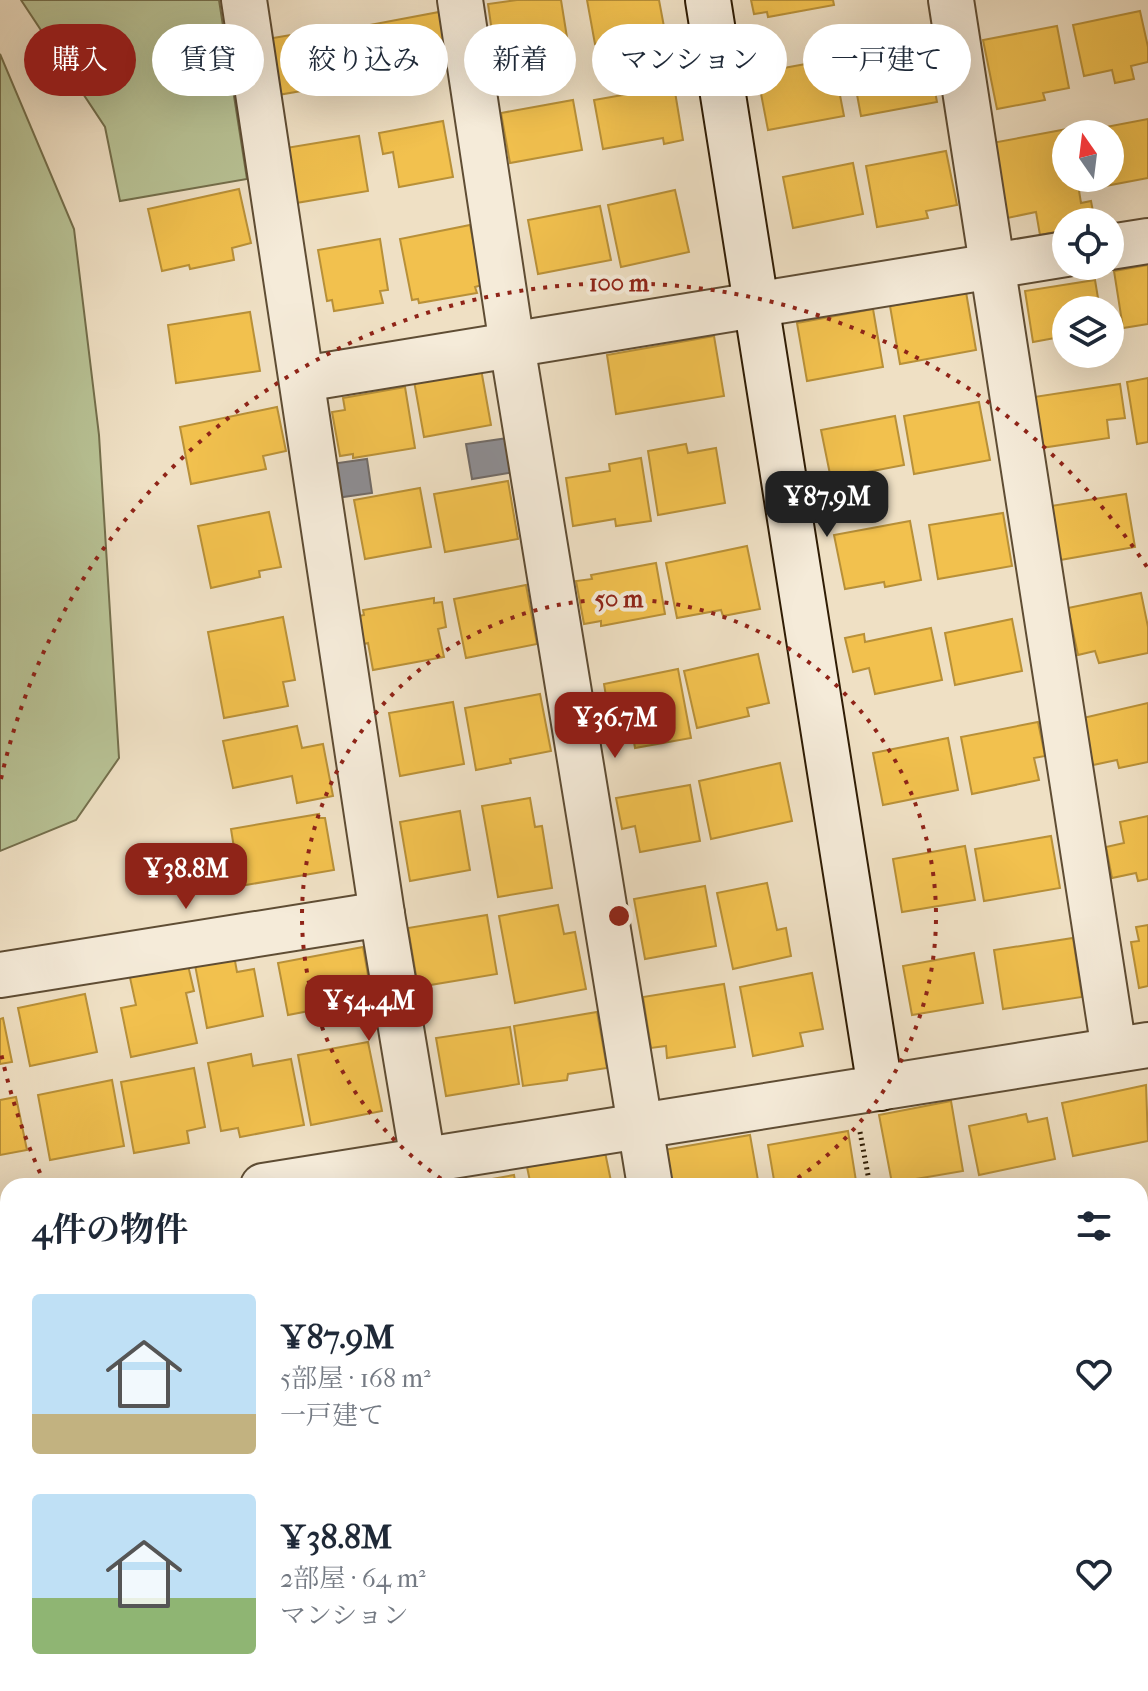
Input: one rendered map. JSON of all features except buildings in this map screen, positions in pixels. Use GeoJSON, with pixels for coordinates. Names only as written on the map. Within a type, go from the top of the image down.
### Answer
{"type":"FeatureCollection","features":[{"type":"Feature","properties":{"kind":"street"},"geometry":{"type":"LineString","coordinates":[[244,0],[382,914],[423,1160]]}},
{"type":"Feature","properties":{"kind":"street"},"geometry":{"type":"LineString","coordinates":[[460,0],[512,345],[649,1178]]}},
{"type":"Feature","properties":{"kind":"street"},"geometry":{"type":"LineString","coordinates":[[708,0],[756,305],[867,1090]]}},
{"type":"Feature","properties":{"kind":"street"},"geometry":{"type":"LineString","coordinates":[[312,1178],[1131,1048],[994,266],[951,0]]}},
{"type":"Feature","properties":{"kind":"street"},"geometry":{"type":"LineString","coordinates":[[1124,245],[1148,241]]}},
{"type":"Feature","properties":{"kind":"street"},"geometry":{"type":"LineString","coordinates":[[303,379],[1052,256]]}},
{"type":"Feature","properties":{"kind":"street"},"geometry":{"type":"LineString","coordinates":[[0,975],[382,914]]}},
{"type":"Feature","properties":{"kind":"path"},"geometry":{"type":"LineString","coordinates":[[867,1090],[870,1178]]}},
{"type":"Feature","properties":{"kind":"green space"},"geometry":{"type":"Polygon","coordinates":[[[21,0],[219,0],[223,24],[152,24],[152,96],[234,96],[247,179],[120,201],[105,127],[84,96],[136,96],[136,24],[37,24],[21,0]]]}},
{"type":"Feature","properties":{"kind":"green space"},"geometry":{"type":"Polygon","coordinates":[[[0,54],[74,229],[99,435],[119,758],[76,820],[0,851],[0,54]]]}}]}
